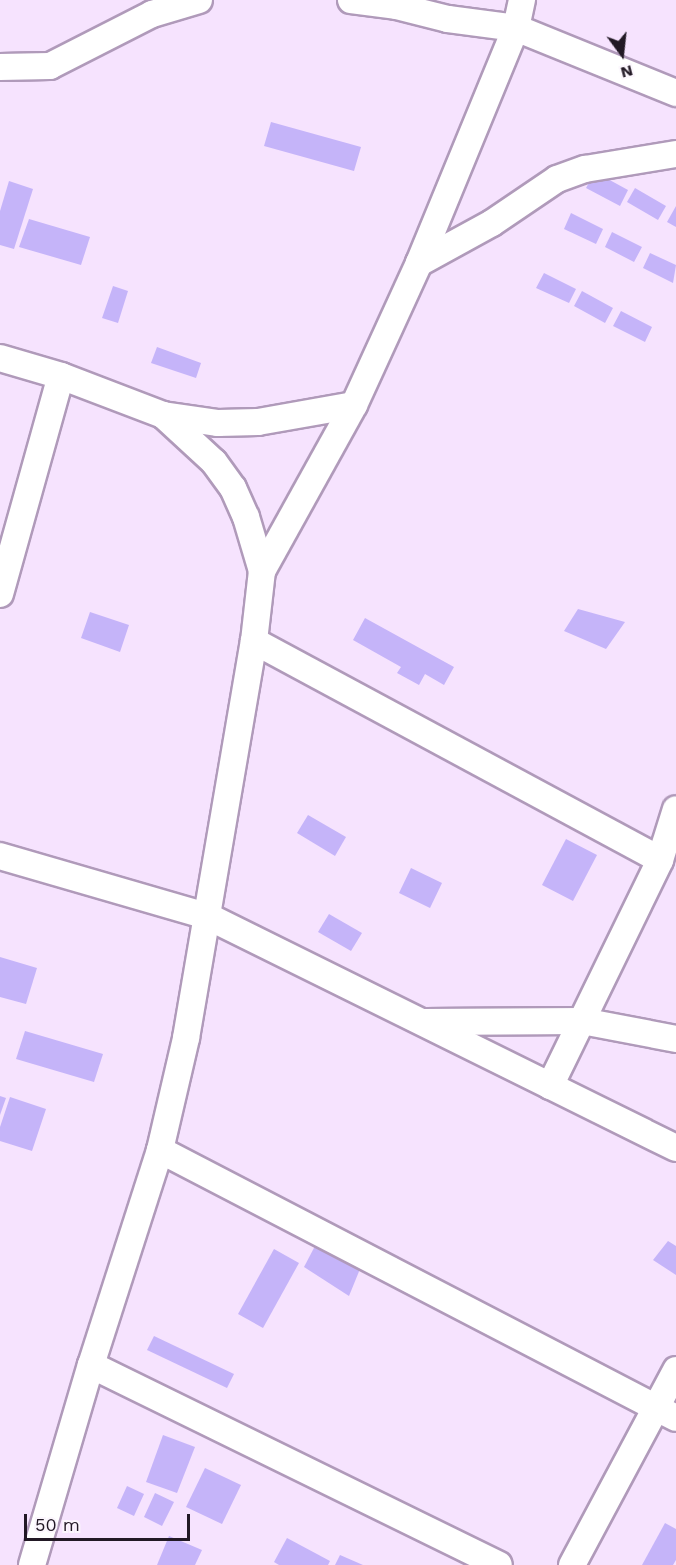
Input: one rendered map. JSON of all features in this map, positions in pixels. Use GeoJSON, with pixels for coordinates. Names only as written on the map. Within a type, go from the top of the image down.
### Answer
{"type":"FeatureCollection","features":[{"type":"Feature","properties":{"kind":"street"},"geometry":{"type":"LineString","coordinates":[[0,67],[50,66],[152,14],[199,0]]}},
{"type":"Feature","properties":{"kind":"street"},"geometry":{"type":"LineString","coordinates":[[351,0],[396,6],[448,19],[516,28],[676,93]]}},
{"type":"Feature","properties":{"kind":"street"},"geometry":{"type":"LineString","coordinates":[[32,1565],[91,1365],[160,1150],[186,1038],[254,641],[262,571],[354,405],[419,263],[516,28],[522,0]]}},
{"type":"Feature","properties":{"kind":"street"},"geometry":{"type":"LineString","coordinates":[[419,263],[492,223],[557,179],[585,170],[676,154]]}},
{"type":"Feature","properties":{"kind":"street"},"geometry":{"type":"LineString","coordinates":[[0,358],[61,376],[163,415],[218,423],[258,422],[354,405]]}},
{"type":"Feature","properties":{"kind":"street"},"geometry":{"type":"LineString","coordinates":[[0,594],[61,376]]}},
{"type":"Feature","properties":{"kind":"street"},"geometry":{"type":"LineString","coordinates":[[163,415],[214,462],[233,488],[246,517],[262,571]]}},
{"type":"Feature","properties":{"kind":"street"},"geometry":{"type":"LineString","coordinates":[[254,641],[660,860]]}},
{"type":"Feature","properties":{"kind":"street"},"geometry":{"type":"LineString","coordinates":[[550,1086],[660,860],[676,809]]}},
{"type":"Feature","properties":{"kind":"street"},"geometry":{"type":"LineString","coordinates":[[0,856],[207,916],[676,1148]]}},
{"type":"Feature","properties":{"kind":"street"},"geometry":{"type":"LineString","coordinates":[[421,1022],[582,1021],[676,1039]]}},
{"type":"Feature","properties":{"kind":"street"},"geometry":{"type":"LineString","coordinates":[[160,1150],[666,1413]]}},
{"type":"Feature","properties":{"kind":"street"},"geometry":{"type":"LineString","coordinates":[[91,1365],[499,1565]]}},
{"type":"Feature","properties":{"kind":"street"},"geometry":{"type":"LineString","coordinates":[[572,1565],[666,1413],[676,1370]]}},
{"type":"Feature","properties":{"kind":"building"},"geometry":{"type":"Polygon","coordinates":[[[271,122],[361,147],[354,171],[264,146],[271,122]]]}},
{"type":"Feature","properties":{"kind":"building"},"geometry":{"type":"Polygon","coordinates":[[[595,172],[628,190],[620,206],[586,188],[595,172]]]}},
{"type":"Feature","properties":{"kind":"building"},"geometry":{"type":"Polygon","coordinates":[[[9,181],[33,189],[14,249],[0,245],[0,211],[9,181]]]}},
{"type":"Feature","properties":{"kind":"building"},"geometry":{"type":"Polygon","coordinates":[[[635,188],[666,206],[658,220],[627,202],[635,188]]]}},
{"type":"Feature","properties":{"kind":"building"},"geometry":{"type":"Polygon","coordinates":[[[676,206],[676,227],[667,222],[676,206]]]}},
{"type":"Feature","properties":{"kind":"building"},"geometry":{"type":"Polygon","coordinates":[[[571,213],[603,229],[596,244],[564,229],[571,213]]]}},
{"type":"Feature","properties":{"kind":"building"},"geometry":{"type":"Polygon","coordinates":[[[29,219],[90,237],[81,265],[19,247],[29,219]]]}},
{"type":"Feature","properties":{"kind":"building"},"geometry":{"type":"Polygon","coordinates":[[[612,232],[642,247],[634,262],[605,247],[612,232]]]}},
{"type":"Feature","properties":{"kind":"building"},"geometry":{"type":"Polygon","coordinates":[[[650,253],[676,265],[673,283],[643,268],[650,253]]]}},
{"type":"Feature","properties":{"kind":"building"},"geometry":{"type":"Polygon","coordinates":[[[544,273],[576,289],[569,303],[536,288],[544,273]]]}},
{"type":"Feature","properties":{"kind":"building"},"geometry":{"type":"Polygon","coordinates":[[[113,286],[128,291],[118,323],[102,318],[113,286]]]}},
{"type":"Feature","properties":{"kind":"building"},"geometry":{"type":"Polygon","coordinates":[[[582,291],[613,308],[605,323],[574,306],[582,291]]]}},
{"type":"Feature","properties":{"kind":"building"},"geometry":{"type":"Polygon","coordinates":[[[621,311],[652,327],[645,342],[613,326],[621,311]]]}},
{"type":"Feature","properties":{"kind":"building"},"geometry":{"type":"Polygon","coordinates":[[[157,347],[201,363],[196,378],[151,363],[157,347]]]}},
{"type":"Feature","properties":{"kind":"building"},"geometry":{"type":"Polygon","coordinates":[[[578,609],[625,622],[606,649],[564,631],[578,609]]]}},
{"type":"Feature","properties":{"kind":"building"},"geometry":{"type":"Polygon","coordinates":[[[90,612],[129,625],[120,652],[81,638],[90,612]]]}},
{"type":"Feature","properties":{"kind":"building"},"geometry":{"type":"Polygon","coordinates":[[[365,618],[454,667],[444,685],[425,674],[419,685],[397,673],[401,667],[353,640],[365,618]]]}},
{"type":"Feature","properties":{"kind":"building"},"geometry":{"type":"Polygon","coordinates":[[[308,815],[346,837],[335,856],[297,833],[308,815]]]}},
{"type":"Feature","properties":{"kind":"building"},"geometry":{"type":"Polygon","coordinates":[[[566,839],[597,855],[573,901],[542,885],[566,839]]]}},
{"type":"Feature","properties":{"kind":"building"},"geometry":{"type":"Polygon","coordinates":[[[411,868],[442,883],[430,908],[399,893],[411,868]]]}},
{"type":"Feature","properties":{"kind":"building"},"geometry":{"type":"Polygon","coordinates":[[[329,914],[362,933],[351,951],[318,932],[329,914]]]}},
{"type":"Feature","properties":{"kind":"building"},"geometry":{"type":"Polygon","coordinates":[[[0,957],[37,968],[26,1004],[0,997],[0,957]]]}},
{"type":"Feature","properties":{"kind":"building"},"geometry":{"type":"Polygon","coordinates":[[[25,1031],[103,1054],[94,1082],[16,1059],[25,1031]]]}},
{"type":"Feature","properties":{"kind":"building"},"geometry":{"type":"Polygon","coordinates":[[[0,1096],[6,1098],[0,1115],[0,1096]]]}},
{"type":"Feature","properties":{"kind":"building"},"geometry":{"type":"Polygon","coordinates":[[[10,1097],[46,1109],[32,1151],[0,1141],[0,1127],[10,1097]]]}},
{"type":"Feature","properties":{"kind":"building"},"geometry":{"type":"Polygon","coordinates":[[[668,1241],[676,1246],[676,1275],[653,1260],[668,1241]]]}},
{"type":"Feature","properties":{"kind":"building"},"geometry":{"type":"Polygon","coordinates":[[[315,1246],[360,1269],[349,1296],[304,1267],[315,1246]]]}},
{"type":"Feature","properties":{"kind":"building"},"geometry":{"type":"Polygon","coordinates":[[[274,1249],[299,1263],[263,1328],[238,1314],[274,1249]]]}},
{"type":"Feature","properties":{"kind":"building"},"geometry":{"type":"Polygon","coordinates":[[[154,1336],[234,1374],[227,1388],[147,1350],[154,1336]]]}},
{"type":"Feature","properties":{"kind":"building"},"geometry":{"type":"Polygon","coordinates":[[[163,1435],[195,1447],[177,1493],[146,1482],[163,1435]]]}},
{"type":"Feature","properties":{"kind":"building"},"geometry":{"type":"Polygon","coordinates":[[[205,1468],[241,1485],[222,1524],[186,1507],[205,1468]]]}},
{"type":"Feature","properties":{"kind":"building"},"geometry":{"type":"Polygon","coordinates":[[[127,1486],[144,1494],[134,1516],[117,1508],[127,1486]]]}},
{"type":"Feature","properties":{"kind":"building"},"geometry":{"type":"Polygon","coordinates":[[[155,1493],[174,1502],[162,1526],[144,1517],[155,1493]]]}},
{"type":"Feature","properties":{"kind":"building"},"geometry":{"type":"Polygon","coordinates":[[[665,1523],[676,1529],[676,1560],[673,1565],[642,1565],[665,1523]]]}},
{"type":"Feature","properties":{"kind":"building"},"geometry":{"type":"Polygon","coordinates":[[[169,1536],[202,1550],[195,1565],[157,1565],[169,1536]]]}},
{"type":"Feature","properties":{"kind":"building"},"geometry":{"type":"Polygon","coordinates":[[[287,1538],[330,1561],[328,1565],[279,1565],[274,1562],[287,1538]]]}},
{"type":"Feature","properties":{"kind":"building"},"geometry":{"type":"Polygon","coordinates":[[[340,1555],[363,1565],[335,1565],[340,1555]]]}}]}
